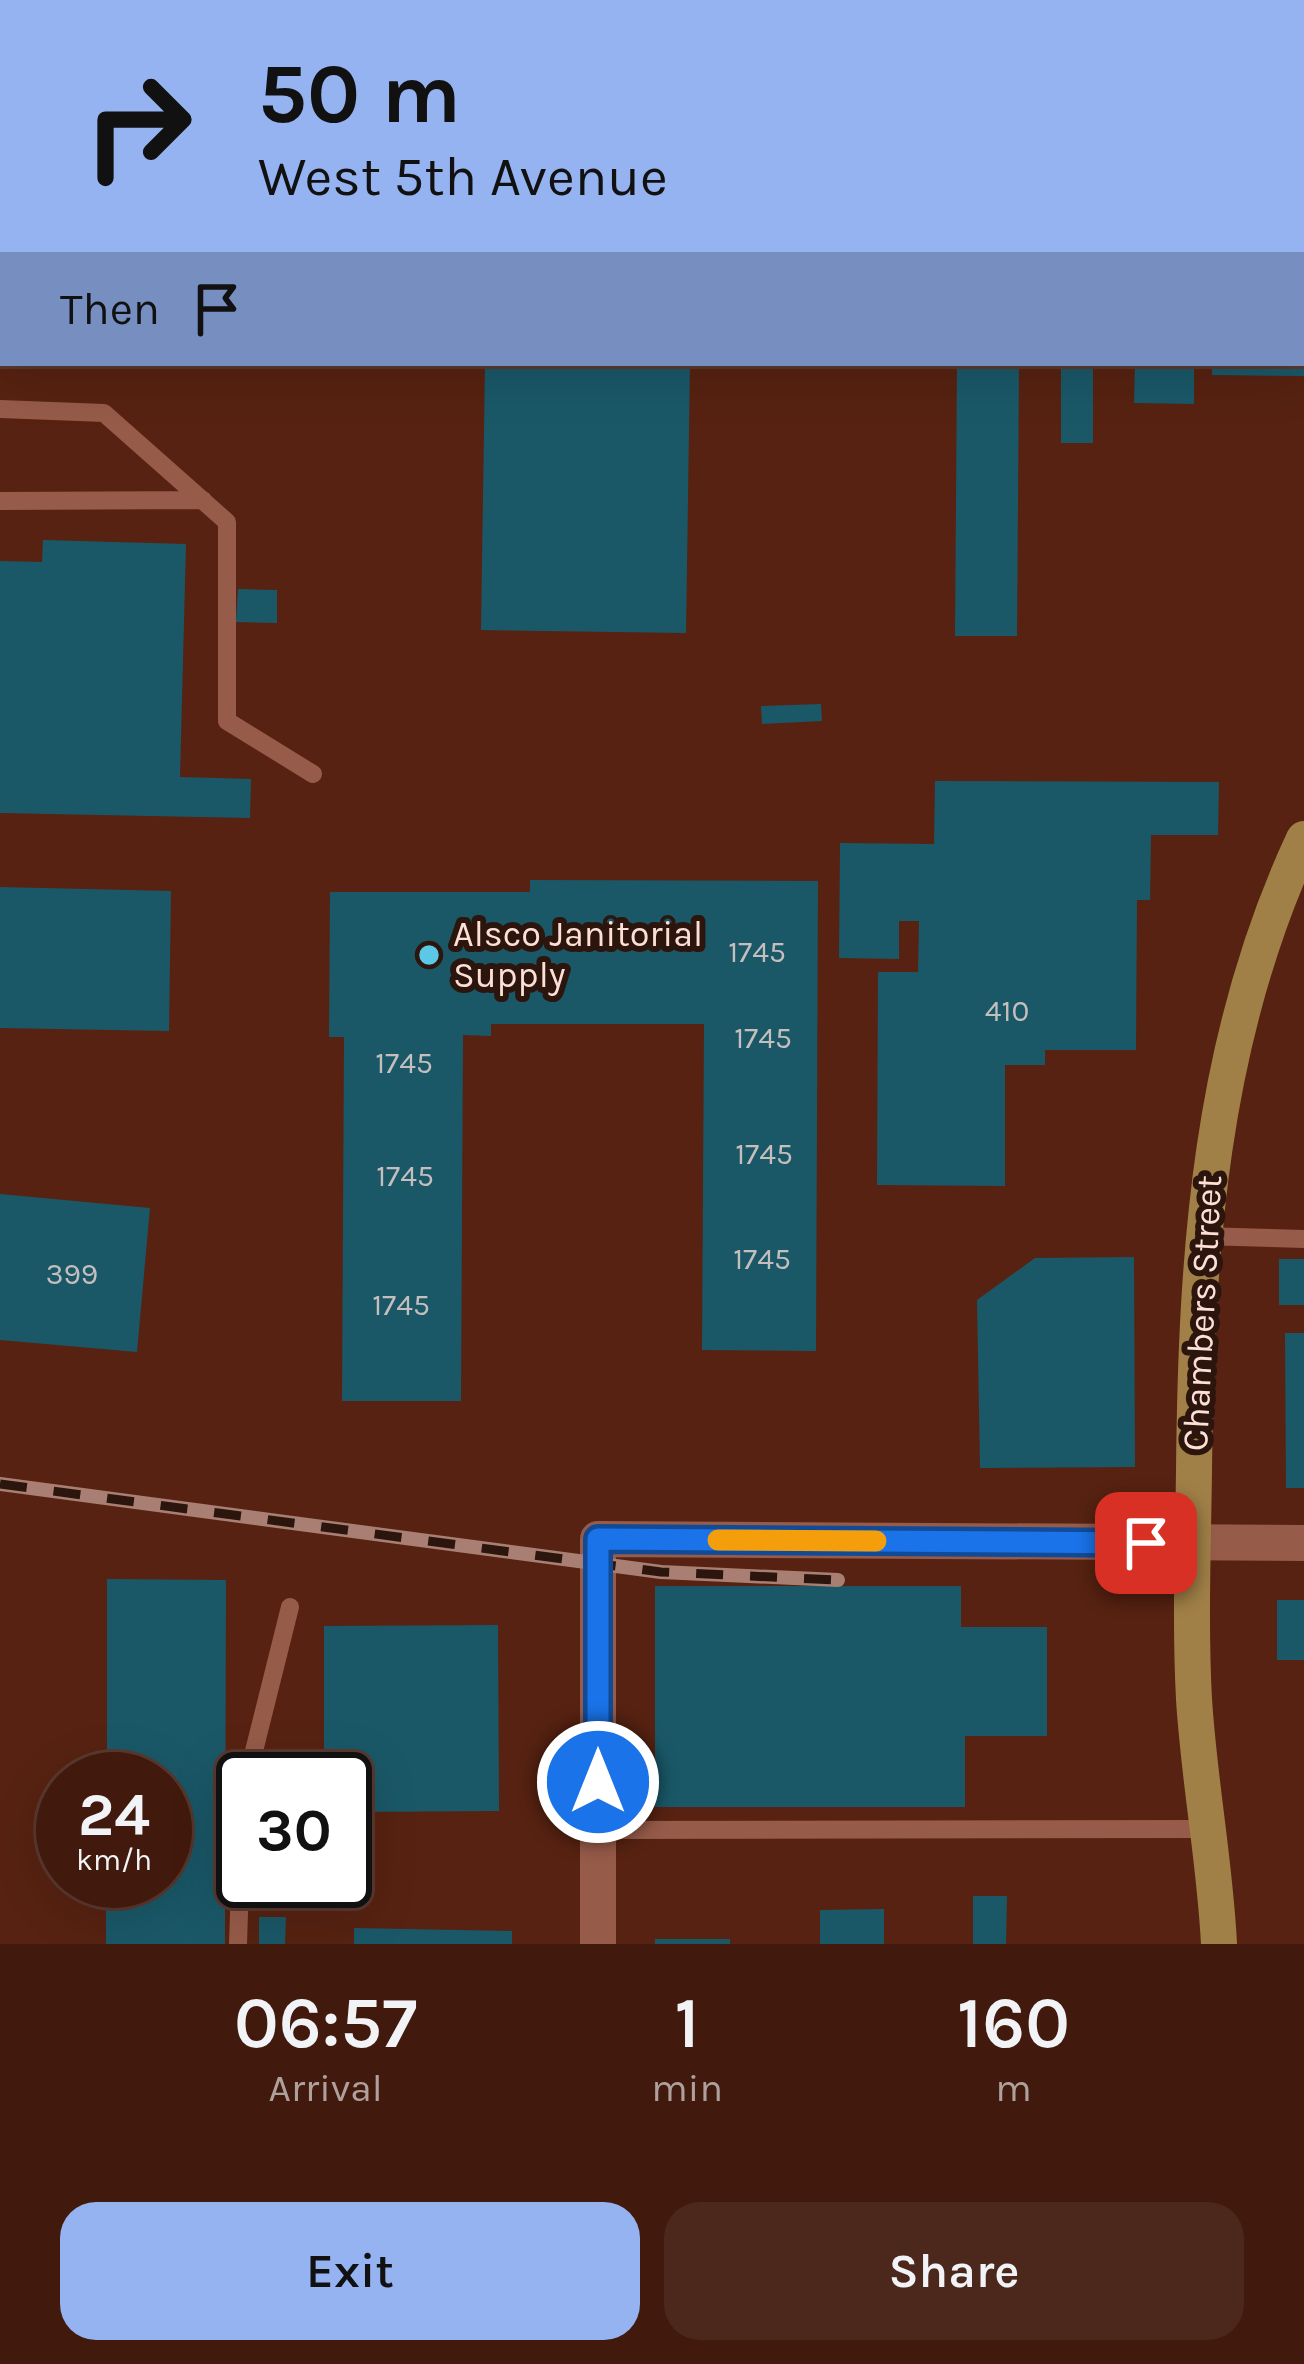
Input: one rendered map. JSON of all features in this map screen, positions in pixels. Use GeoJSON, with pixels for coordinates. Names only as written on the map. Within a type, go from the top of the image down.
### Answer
{"type":"FeatureCollection","features":[{"type":"Feature","properties":{"kind":"main road","name":"Chambers Street"},"geometry":{"type":"LineString","coordinates":[[1219,1944],[1194,1693],[1193,1544],[1202,1236],[1229,1059],[1260,950],[1304,839]]}},
{"type":"Feature","properties":{"kind":"street"},"geometry":{"type":"LineString","coordinates":[[598,1944],[598,1539],[1304,1543]]}},
{"type":"Feature","properties":{"kind":"lane"},"geometry":{"type":"LineString","coordinates":[[0,409],[104,413],[227,522],[227,721],[314,774]]}},
{"type":"Feature","properties":{"kind":"lane"},"geometry":{"type":"LineString","coordinates":[[0,501],[203,500]]}},
{"type":"Feature","properties":{"kind":"lane"},"geometry":{"type":"LineString","coordinates":[[1202,1236],[1304,1239]]}},
{"type":"Feature","properties":{"kind":"lane"},"geometry":{"type":"LineString","coordinates":[[254,1752],[290,1607]]}},
{"type":"Feature","properties":{"kind":"lane"},"geometry":{"type":"LineString","coordinates":[[598,1830],[1206,1829]]}},
{"type":"Feature","properties":{"kind":"lane"},"geometry":{"type":"LineString","coordinates":[[238,1944],[239,1908]]}},
{"type":"Feature","properties":{"kind":"building"},"geometry":{"type":"Polygon","coordinates":[[[485,366],[690,366],[686,633],[481,630],[485,366]]]}},
{"type":"Feature","properties":{"kind":"building"},"geometry":{"type":"Polygon","coordinates":[[[957,366],[1019,366],[1017,636],[955,636],[957,366]]]}},
{"type":"Feature","properties":{"kind":"building"},"geometry":{"type":"Polygon","coordinates":[[[1061,366],[1093,366],[1093,443],[1061,443],[1061,366]]]}},
{"type":"Feature","properties":{"kind":"building"},"geometry":{"type":"Polygon","coordinates":[[[1135,366],[1194,366],[1194,404],[1134,403],[1135,366]]]}},
{"type":"Feature","properties":{"kind":"building"},"geometry":{"type":"Polygon","coordinates":[[[1212,366],[1304,366],[1304,376],[1212,375],[1212,366]]]}},
{"type":"Feature","properties":{"kind":"building"},"geometry":{"type":"Polygon","coordinates":[[[43,540],[186,544],[180,777],[251,779],[250,818],[0,813],[0,561],[42,562],[43,540]]]}},
{"type":"Feature","properties":{"kind":"building"},"geometry":{"type":"Polygon","coordinates":[[[238,589],[277,590],[277,623],[236,622],[238,589]]]}},
{"type":"Feature","properties":{"kind":"building"},"geometry":{"type":"Polygon","coordinates":[[[821,704],[822,721],[762,724],[761,706],[821,704]]]}},
{"type":"Feature","properties":{"kind":"building"},"geometry":{"type":"Polygon","coordinates":[[[935,781],[1219,782],[1218,835],[1151,835],[1150,900],[1137,900],[1136,1050],[1045,1050],[1045,1065],[1005,1065],[1005,1186],[877,1185],[878,972],[918,972],[919,921],[899,921],[899,959],[839,958],[840,843],[934,844],[935,781]]]}},
{"type":"Feature","properties":{"kind":"building"},"geometry":{"type":"Polygon","coordinates":[[[530,880],[818,881],[816,1351],[702,1350],[704,1024],[491,1024],[491,1036],[463,1035],[461,1401],[342,1401],[344,1037],[329,1037],[330,892],[530,892],[530,880]]]}},
{"type":"Feature","properties":{"kind":"building"},"geometry":{"type":"Polygon","coordinates":[[[0,887],[171,891],[169,1031],[0,1028],[0,887]]]}},
{"type":"Feature","properties":{"kind":"building"},"geometry":{"type":"Polygon","coordinates":[[[0,1194],[150,1208],[137,1352],[0,1340],[0,1194]]]}},
{"type":"Feature","properties":{"kind":"building"},"geometry":{"type":"Polygon","coordinates":[[[1134,1257],[1135,1467],[980,1468],[977,1300],[1035,1258],[1134,1257]]]}},
{"type":"Feature","properties":{"kind":"building"},"geometry":{"type":"Polygon","coordinates":[[[1279,1259],[1304,1259],[1304,1305],[1279,1305],[1279,1259]]]}},
{"type":"Feature","properties":{"kind":"building"},"geometry":{"type":"Polygon","coordinates":[[[1285,1333],[1304,1333],[1304,1488],[1286,1488],[1285,1333]]]}},
{"type":"Feature","properties":{"kind":"building"},"geometry":{"type":"Polygon","coordinates":[[[107,1579],[226,1580],[226,1752],[216,1752],[216,1908],[225,1908],[225,1944],[106,1944],[106,1908],[192,1908],[192,1752],[107,1752],[107,1579]]]}},
{"type":"Feature","properties":{"kind":"building"},"geometry":{"type":"Polygon","coordinates":[[[655,1586],[961,1586],[961,1627],[1047,1627],[1047,1736],[965,1736],[965,1807],[655,1807],[655,1586]]]}},
{"type":"Feature","properties":{"kind":"building"},"geometry":{"type":"Polygon","coordinates":[[[1277,1600],[1304,1600],[1304,1660],[1277,1660],[1277,1600]]]}},
{"type":"Feature","properties":{"kind":"building"},"geometry":{"type":"Polygon","coordinates":[[[498,1625],[499,1811],[372,1812],[372,1752],[324,1752],[324,1626],[498,1625]]]}},
{"type":"Feature","properties":{"kind":"building"},"geometry":{"type":"Polygon","coordinates":[[[973,1896],[1007,1896],[1006,1944],[973,1944],[973,1896]]]}},
{"type":"Feature","properties":{"kind":"building"},"geometry":{"type":"Polygon","coordinates":[[[884,1909],[884,1944],[820,1944],[820,1910],[884,1909]]]}},
{"type":"Feature","properties":{"kind":"building"},"geometry":{"type":"Polygon","coordinates":[[[259,1917],[286,1917],[285,1944],[259,1944],[259,1917]]]}},
{"type":"Feature","properties":{"kind":"building"},"geometry":{"type":"Polygon","coordinates":[[[354,1928],[512,1931],[512,1944],[354,1944],[354,1928]]]}},
{"type":"Feature","properties":{"kind":"building"},"geometry":{"type":"Polygon","coordinates":[[[655,1939],[730,1939],[730,1944],[655,1944],[655,1939]]]}},
{"type":"Feature","properties":{"kind":"railway"},"geometry":{"type":"LineString","coordinates":[[0,1484],[661,1572],[838,1580]]}},
{"type":"Feature","properties":{"kind":"slow traffic"},"geometry":{"type":"LineString","coordinates":[[718,1540],[876,1541]]}},
{"type":"Feature","properties":{"kind":"place","name":"Alsco Janitorial Supply"},"geometry":{"type":"Point","coordinates":[429,955]}},
{"type":"Feature","properties":{"kind":"route"},"geometry":{"type":"LineString","coordinates":[[598,1782],[598,1539],[1146,1543]]}}]}
